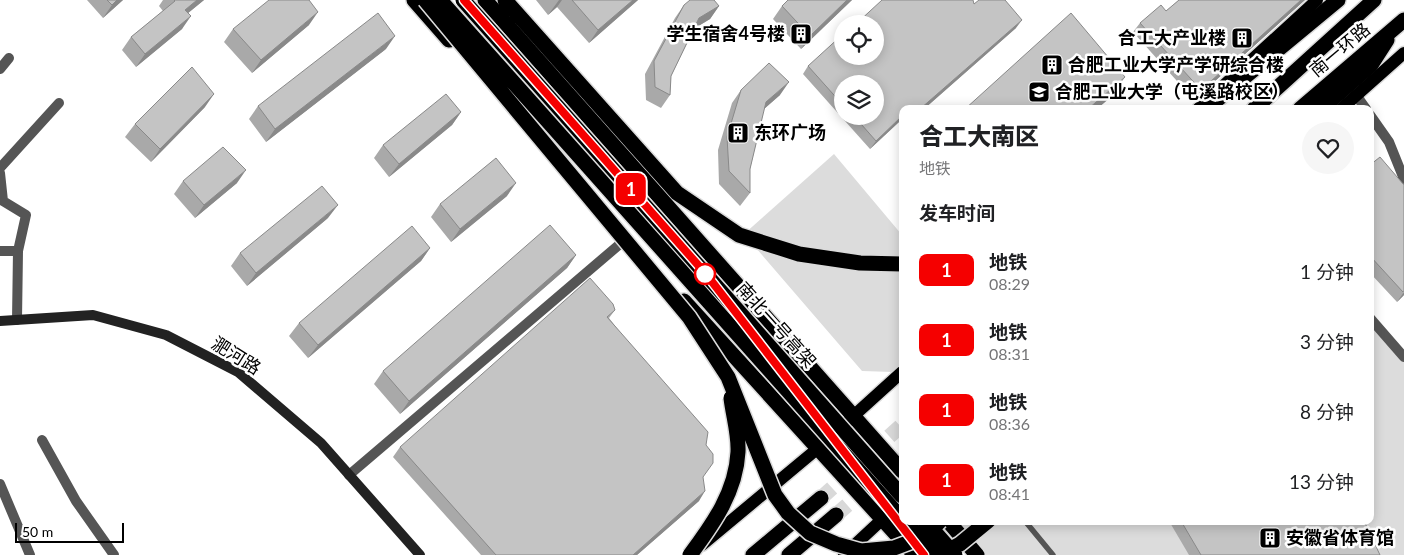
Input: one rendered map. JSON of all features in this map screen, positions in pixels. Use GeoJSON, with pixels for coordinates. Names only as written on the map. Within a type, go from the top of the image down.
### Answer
{"type":"FeatureCollection","features":[{"type":"Feature","properties":{"kind":"highway"},"geometry":{"type":"LineString","coordinates":[[414,0],[915,555]]}},
{"type":"Feature","properties":{"kind":"highway"},"geometry":{"type":"LineString","coordinates":[[424,0],[690,317],[728,377],[775,495],[788,513],[810,533],[836,544],[861,551],[894,548],[926,536],[936,525]]}},
{"type":"Feature","properties":{"kind":"highway","name":"南北一号高架"},"geometry":{"type":"LineString","coordinates":[[440,0],[899,514]]}},
{"type":"Feature","properties":{"kind":"highway","name":"南北一号高架"},"geometry":{"type":"LineString","coordinates":[[462,0],[899,493]]}},
{"type":"Feature","properties":{"kind":"highway"},"geometry":{"type":"LineString","coordinates":[[485,0],[899,468]]}},
{"type":"Feature","properties":{"kind":"highway"},"geometry":{"type":"LineString","coordinates":[[505,0],[677,193],[739,235],[799,254],[860,263],[899,264]]}},
{"type":"Feature","properties":{"kind":"highway"},"geometry":{"type":"LineString","coordinates":[[1211,105],[1338,0]]}},
{"type":"Feature","properties":{"kind":"highway","name":"南一环路"},"geometry":{"type":"LineString","coordinates":[[1258,105],[1374,0]]}},
{"type":"Feature","properties":{"kind":"highway"},"geometry":{"type":"LineString","coordinates":[[1326,105],[1371,65],[1400,24]]}},
{"type":"Feature","properties":{"kind":"highway","name":"南一环路"},"geometry":{"type":"LineString","coordinates":[[1305,105],[1400,24]]}},
{"type":"Feature","properties":{"kind":"highway"},"geometry":{"type":"LineString","coordinates":[[690,555],[714,523],[734,482],[738,450],[728,377]]}},
{"type":"Feature","properties":{"kind":"highway"},"geometry":{"type":"LineString","coordinates":[[752,555],[821,498]]}},
{"type":"Feature","properties":{"kind":"highway"},"geometry":{"type":"LineString","coordinates":[[789,555],[836,516]]}},
{"type":"Feature","properties":{"kind":"highway","name":"南北一号高架"},"geometry":{"type":"LineString","coordinates":[[908,525],[935,555]]}},
{"type":"Feature","properties":{"kind":"highway"},"geometry":{"type":"LineString","coordinates":[[929,525],[955,555]]}},
{"type":"Feature","properties":{"kind":"highway"},"geometry":{"type":"LineString","coordinates":[[951,525],[977,555]]}},
{"type":"Feature","properties":{"kind":"highway"},"geometry":{"type":"LineString","coordinates":[[940,555],[960,544],[983,525]]}},
{"type":"Feature","properties":{"kind":"main road"},"geometry":{"type":"LineString","coordinates":[[1202,105],[1317,0]]}},
{"type":"Feature","properties":{"kind":"main road"},"geometry":{"type":"LineString","coordinates":[[1345,105],[1404,53]]}},
{"type":"Feature","properties":{"kind":"main road"},"geometry":{"type":"LineString","coordinates":[[690,555],[817,448],[899,375]]}},
{"type":"Feature","properties":{"kind":"main road"},"geometry":{"type":"LineString","coordinates":[[844,555],[899,504]]}},
{"type":"Feature","properties":{"kind":"street"},"geometry":{"type":"LineString","coordinates":[[0,69],[9,58]]}},
{"type":"Feature","properties":{"kind":"street"},"geometry":{"type":"LineString","coordinates":[[1356,95],[1363,105]]}},
{"type":"Feature","properties":{"kind":"street"},"geometry":{"type":"LineString","coordinates":[[0,168],[59,103]]}},
{"type":"Feature","properties":{"kind":"street"},"geometry":{"type":"LineString","coordinates":[[1374,121],[1389,142],[1404,179]]}},
{"type":"Feature","properties":{"kind":"street"},"geometry":{"type":"LineString","coordinates":[[0,173],[3,201],[26,215],[18,251],[17,320]]}},
{"type":"Feature","properties":{"kind":"street"},"geometry":{"type":"LineString","coordinates":[[349,475],[627,238]]}},
{"type":"Feature","properties":{"kind":"street"},"geometry":{"type":"LineString","coordinates":[[0,251],[18,251]]}},
{"type":"Feature","properties":{"kind":"street","name":"淝河路"},"geometry":{"type":"LineString","coordinates":[[0,321],[93,315],[166,335],[238,372],[321,443],[420,555]]}},
{"type":"Feature","properties":{"kind":"street"},"geometry":{"type":"LineString","coordinates":[[1374,323],[1404,357]]}},
{"type":"Feature","properties":{"kind":"street"},"geometry":{"type":"LineString","coordinates":[[42,440],[76,501],[114,555]]}},
{"type":"Feature","properties":{"kind":"street"},"geometry":{"type":"LineString","coordinates":[[0,484],[30,555]]}},
{"type":"Feature","properties":{"kind":"lane"},"geometry":{"type":"LineString","coordinates":[[1028,525],[1052,555]]}},
{"type":"Feature","properties":{"kind":"shaded area"},"geometry":{"type":"Polygon","coordinates":[[[834,154],[899,231],[899,367],[893,372],[862,371],[744,234],[834,154]]]}},
{"type":"Feature","properties":{"kind":"shaded area"},"geometry":{"type":"Polygon","coordinates":[[[1374,323],[1404,357],[1404,555],[977,555],[951,525],[1374,525],[1374,323]]]}},
{"type":"Feature","properties":{"kind":"building"},"geometry":{"type":"Polygon","coordinates":[[[107,0],[117,0],[112,5],[107,0]]]}},
{"type":"Feature","properties":{"kind":"building"},"geometry":{"type":"Polygon","coordinates":[[[174,0],[197,0],[185,10],[191,16],[145,54],[131,37],[174,0]]]}},
{"type":"Feature","properties":{"kind":"building"},"geometry":{"type":"Polygon","coordinates":[[[269,0],[309,0],[318,12],[261,60],[233,29],[269,0]]]}},
{"type":"Feature","properties":{"kind":"building"},"geometry":{"type":"Polygon","coordinates":[[[572,0],[633,0],[598,30],[572,0]]]}},
{"type":"Feature","properties":{"kind":"building"},"geometry":{"type":"Polygon","coordinates":[[[690,0],[714,0],[719,6],[699,18],[671,76],[670,95],[655,87],[654,61],[684,5],[690,0]]]}},
{"type":"Feature","properties":{"kind":"building"},"geometry":{"type":"Polygon","coordinates":[[[788,0],[847,0],[810,36],[782,6],[788,0]]]}},
{"type":"Feature","properties":{"kind":"building"},"geometry":{"type":"Polygon","coordinates":[[[882,0],[973,0],[974,4],[979,0],[1005,0],[1022,20],[925,105],[899,105],[899,119],[876,141],[862,125],[884,125],[884,75],[834,75],[834,95],[808,66],[834,42],[834,65],[884,65],[884,15],[866,15],[882,0]]]}},
{"type":"Feature","properties":{"kind":"building"},"geometry":{"type":"Polygon","coordinates":[[[1179,0],[1301,0],[1201,90],[1140,23],[1161,5],[1166,11],[1179,0]]]}},
{"type":"Feature","properties":{"kind":"building"},"geometry":{"type":"Polygon","coordinates":[[[378,13],[395,36],[275,129],[258,106],[378,13]]]}},
{"type":"Feature","properties":{"kind":"building","name":"合肥工业大学产学研综合楼"},"geometry":{"type":"Polygon","coordinates":[[[1071,13],[1125,77],[1093,105],[969,105],[1071,13]]]}},
{"type":"Feature","properties":{"kind":"building","name":"东环广场"},"geometry":{"type":"Polygon","coordinates":[[[769,63],[789,82],[766,102],[750,169],[750,193],[729,171],[727,137],[741,90],[769,63]]]}},
{"type":"Feature","properties":{"kind":"building"},"geometry":{"type":"Polygon","coordinates":[[[192,67],[214,94],[160,149],[135,124],[192,67]]]}},
{"type":"Feature","properties":{"kind":"building"},"geometry":{"type":"Polygon","coordinates":[[[446,94],[461,112],[399,164],[383,145],[446,94]]]}},
{"type":"Feature","properties":{"kind":"building"},"geometry":{"type":"Polygon","coordinates":[[[223,147],[246,170],[204,205],[183,181],[223,147]]]}},
{"type":"Feature","properties":{"kind":"building"},"geometry":{"type":"Polygon","coordinates":[[[1380,157],[1404,185],[1404,292],[1374,260],[1374,162],[1380,157]]]}},
{"type":"Feature","properties":{"kind":"building"},"geometry":{"type":"Polygon","coordinates":[[[496,158],[516,183],[460,229],[440,204],[496,158]]]}},
{"type":"Feature","properties":{"kind":"building"},"geometry":{"type":"Polygon","coordinates":[[[322,186],[338,205],[256,273],[240,253],[322,186]]]}},
{"type":"Feature","properties":{"kind":"building"},"geometry":{"type":"Polygon","coordinates":[[[550,225],[576,255],[409,401],[383,371],[550,225]]]}},
{"type":"Feature","properties":{"kind":"building"},"geometry":{"type":"Polygon","coordinates":[[[412,226],[430,248],[318,345],[299,323],[412,226]]]}},
{"type":"Feature","properties":{"kind":"building"},"geometry":{"type":"Polygon","coordinates":[[[590,278],[613,304],[615,310],[607,317],[708,432],[706,445],[713,454],[713,463],[703,477],[705,491],[633,555],[496,555],[400,447],[590,278]]]}},
{"type":"Feature","properties":{"kind":"building","name":"安徽省体育馆"},"geometry":{"type":"Polygon","coordinates":[[[1183,525],[1366,525],[1380,555],[1201,555],[1183,525]]]}},
{"type":"Feature","properties":{"kind":"tunnel"},"geometry":{"type":"LineString","coordinates":[[821,498],[899,428]]}},
{"type":"Feature","properties":{"kind":"tunnel"},"geometry":{"type":"LineString","coordinates":[[836,515],[899,460]]}},
{"type":"Feature","properties":{"kind":"metro line","name":"1"},"geometry":{"type":"LineString","coordinates":[[464,0],[706,274],[899,523]]}},
{"type":"Feature","properties":{"kind":"metro line","name":"1"},"geometry":{"type":"LineString","coordinates":[[901,525],[924,555]]}},
{"type":"Feature","properties":{"kind":"place","name":"学生宿舍4号楼"},"geometry":{"type":"Point","coordinates":[801,34]}},
{"type":"Feature","properties":{"kind":"place","name":"合工大产业楼"},"geometry":{"type":"Point","coordinates":[1242,38]}},
{"type":"Feature","properties":{"kind":"place","name":"合肥工业大学产学研综合楼"},"geometry":{"type":"Point","coordinates":[1052,65]}},
{"type":"Feature","properties":{"kind":"place","name":"合肥工业大学（屯溪路校区）"},"geometry":{"type":"Point","coordinates":[1039,92]}},
{"type":"Feature","properties":{"kind":"place","name":"东环广场"},"geometry":{"type":"Point","coordinates":[738,133]}},
{"type":"Feature","properties":{"kind":"place","name":"安徽省体育馆"},"geometry":{"type":"Point","coordinates":[1270,538]}}]}
